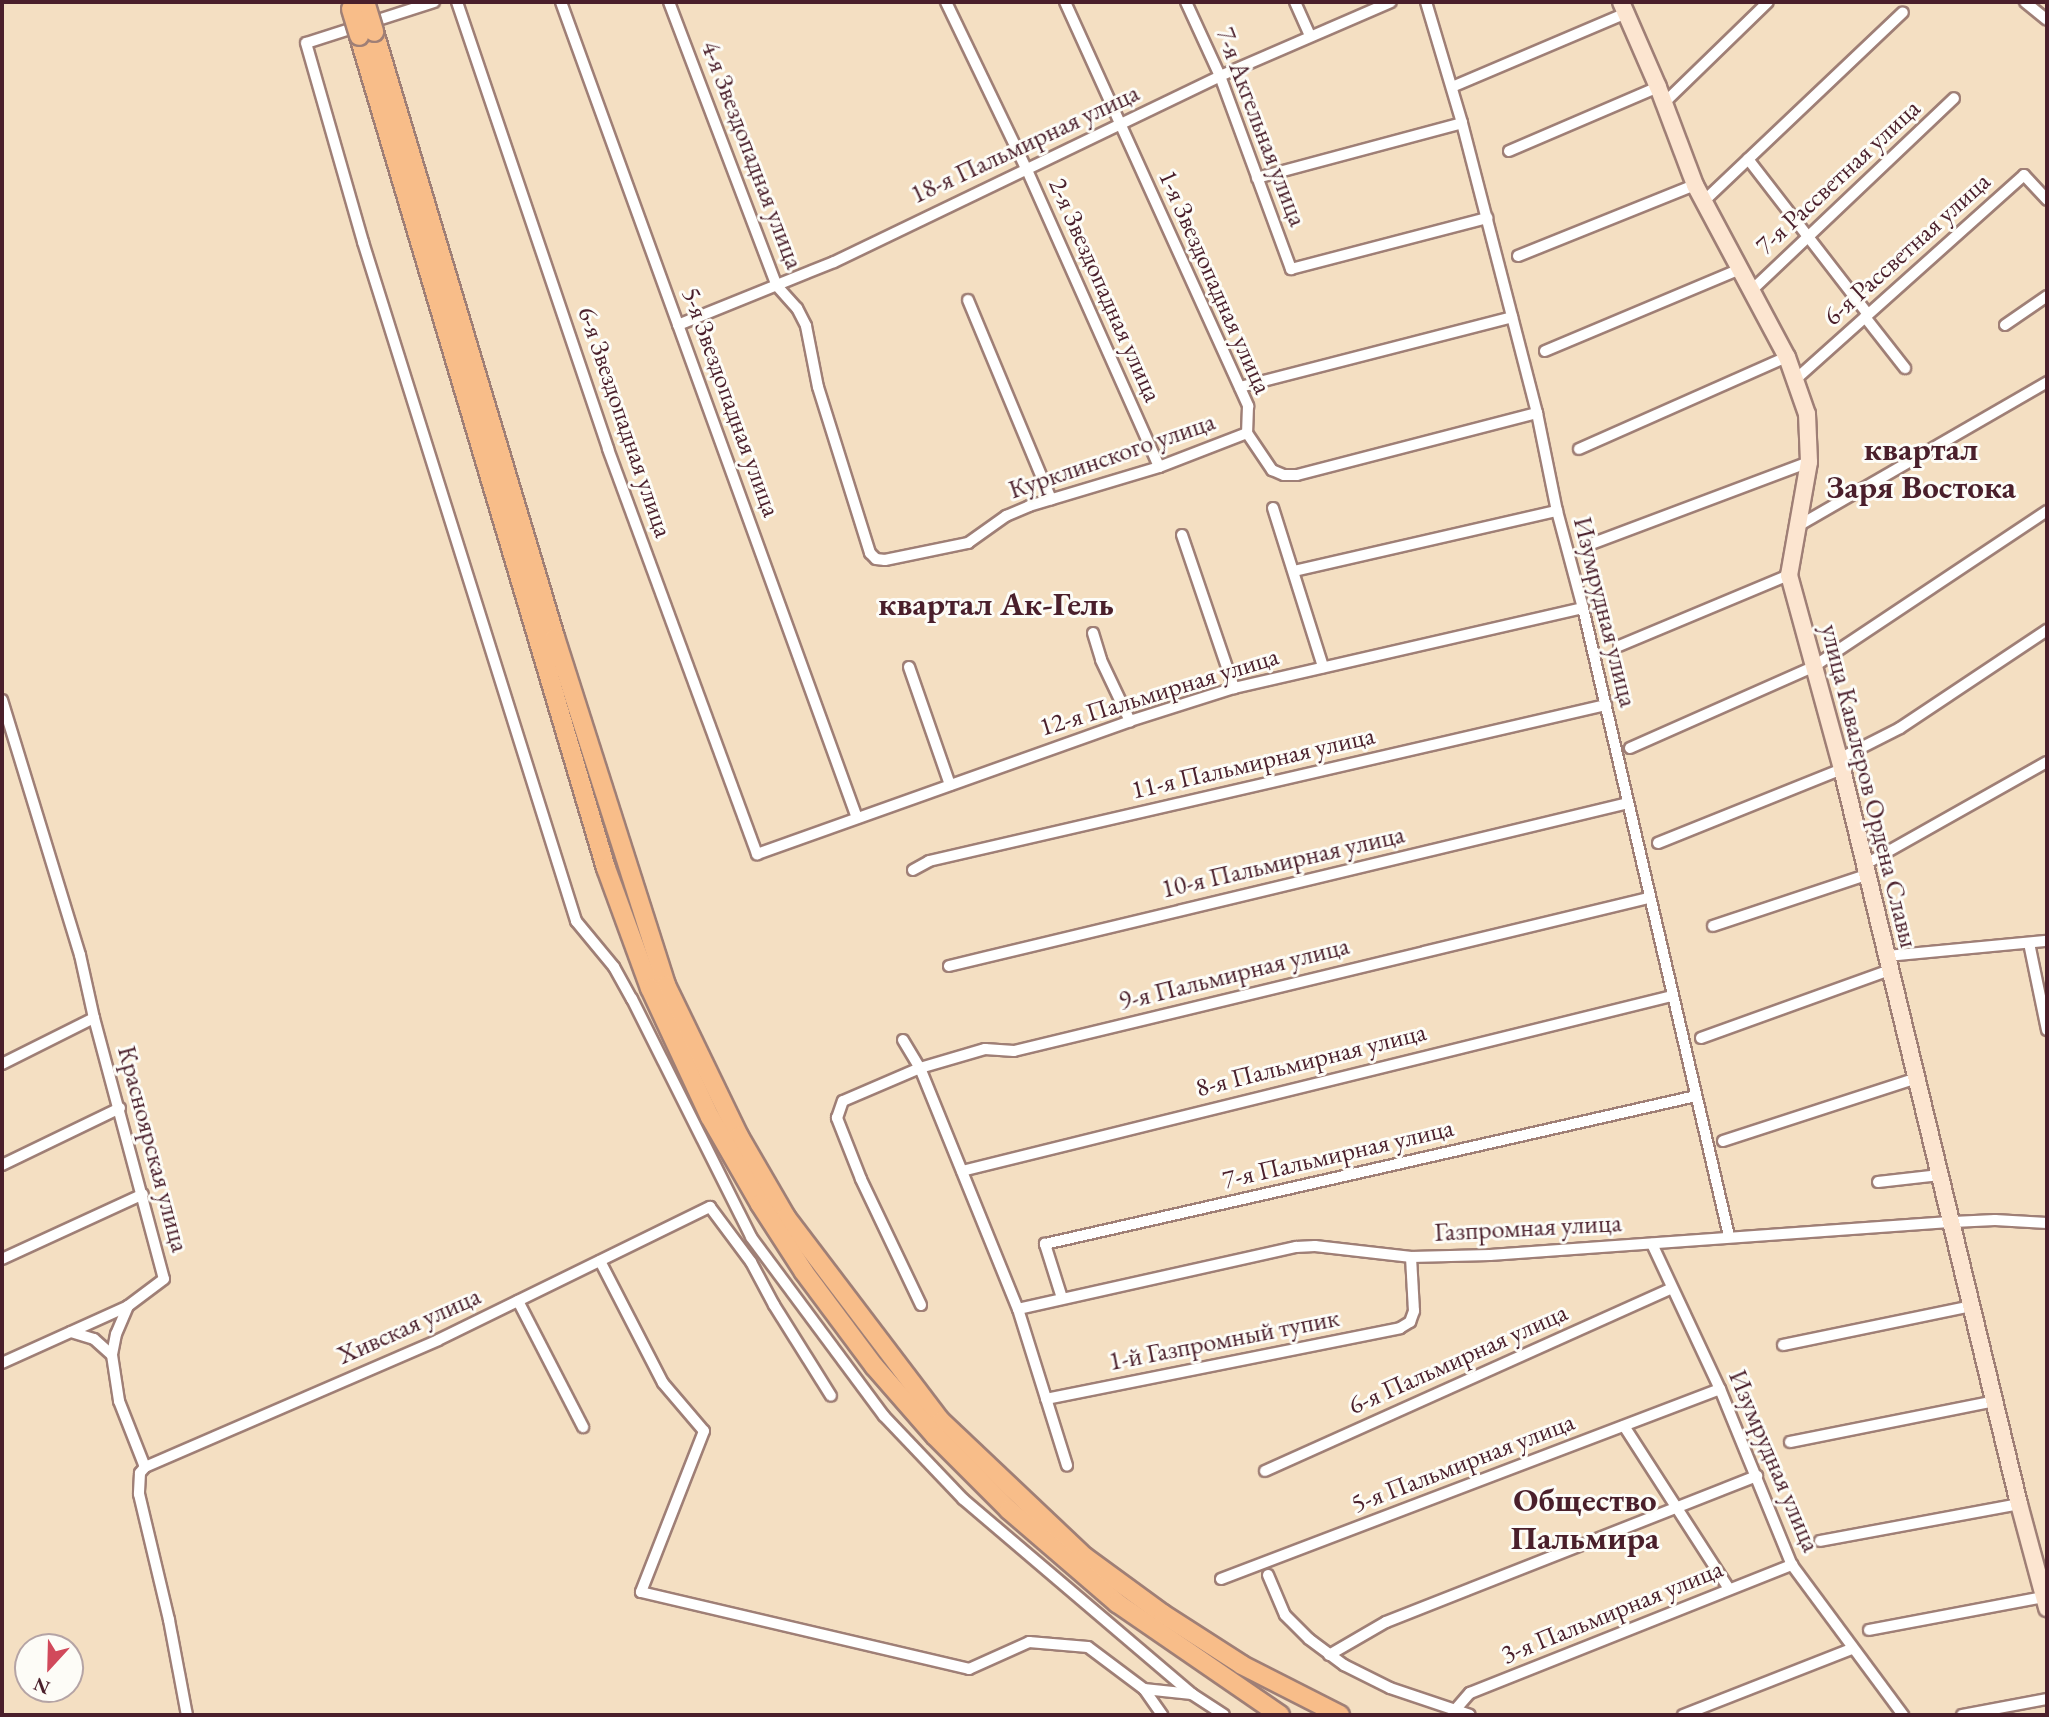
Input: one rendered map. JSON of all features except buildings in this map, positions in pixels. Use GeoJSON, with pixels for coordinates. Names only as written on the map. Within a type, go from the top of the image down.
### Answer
{"type":"FeatureCollection","features":[{"type":"Feature","properties":{"kind":"main road"},"geometry":{"type":"LineString","coordinates":[[358,4],[610,880],[659,1009],[715,1126],[760,1205],[825,1301],[874,1366],[935,1436],[1009,1510],[1108,1596],[1280,1715]]}},
{"type":"Feature","properties":{"kind":"main road"},"geometry":{"type":"LineString","coordinates":[[366,34],[666,985],[746,1148],[786,1217],[941,1421],[1085,1557],[1163,1614],[1242,1665],[1340,1715]]}},
{"type":"Feature","properties":{"kind":"street"},"geometry":{"type":"LineString","coordinates":[[434,2],[306,43],[363,242],[576,921],[614,967],[632,999],[751,1237],[884,1416],[963,1499],[1192,1694],[1224,1715]]}},
{"type":"Feature","properties":{"kind":"street","name":"6-я Звездопадная улица"},"geometry":{"type":"LineString","coordinates":[[457,2],[608,449],[757,854]]}},
{"type":"Feature","properties":{"kind":"street","name":"5-я Звездопадная улица"},"geometry":{"type":"LineString","coordinates":[[561,2],[858,818]]}},
{"type":"Feature","properties":{"kind":"street","name":"4-я Звездопадная улица"},"geometry":{"type":"LineString","coordinates":[[669,2],[777,286],[797,308],[806,326],[818,387],[870,553],[876,559]]}},
{"type":"Feature","properties":{"kind":"street","name":"2-я Звездопадная улица"},"geometry":{"type":"LineString","coordinates":[[946,2],[1027,170],[1159,467]]}},
{"type":"Feature","properties":{"kind":"street","name":"1-я Звездопадная улица"},"geometry":{"type":"LineString","coordinates":[[1065,2],[1240,387],[1248,406],[1247,433],[1272,470],[1284,475],[1297,475],[1537,413]]}},
{"type":"Feature","properties":{"kind":"street","name":"7-я Акгельная улица"},"geometry":{"type":"LineString","coordinates":[[1186,2],[1220,76],[1291,269],[1487,218]]}},
{"type":"Feature","properties":{"kind":"street"},"geometry":{"type":"LineString","coordinates":[[1295,2],[1310,36]]}},
{"type":"Feature","properties":{"kind":"street","name":"18-я Пальмирная улица"},"geometry":{"type":"LineString","coordinates":[[678,325],[777,286],[1027,170],[1220,76],[1391,2]]}},
{"type":"Feature","properties":{"kind":"street","name":"Изумрудная улица"},"geometry":{"type":"LineString","coordinates":[[1426,2],[1462,123],[1537,413],[1557,511],[1583,608],[1648,898],[1729,1236]]}},
{"type":"Feature","properties":{"kind":"street"},"geometry":{"type":"LineString","coordinates":[[1663,104],[1768,2]]}},
{"type":"Feature","properties":{"kind":"street"},"geometry":{"type":"LineString","coordinates":[[2025,2],[2047,20]]}},
{"type":"Feature","properties":{"kind":"street"},"geometry":{"type":"LineString","coordinates":[[1452,87],[1624,5]]}},
{"type":"Feature","properties":{"kind":"street","name":"улица Кавалеров Ордена Славы"},"geometry":{"type":"LineString","coordinates":[[1624,5],[1695,185],[1742,268],[1787,357],[1807,414],[1809,462],[1788,575],[1841,764],[2019,1504],[2046,1603]]}},
{"type":"Feature","properties":{"kind":"street"},"geometry":{"type":"LineString","coordinates":[[1704,201],[1903,12]]}},
{"type":"Feature","properties":{"kind":"street"},"geometry":{"type":"LineString","coordinates":[[1509,151],[1658,87]]}},
{"type":"Feature","properties":{"kind":"street","name":"7-я Рассветная улица"},"geometry":{"type":"LineString","coordinates":[[1753,289],[1954,99]]}},
{"type":"Feature","properties":{"kind":"street"},"geometry":{"type":"LineString","coordinates":[[1257,178],[1462,123]]}},
{"type":"Feature","properties":{"kind":"street"},"geometry":{"type":"LineString","coordinates":[[1748,159],[1810,235],[1905,368]]}},
{"type":"Feature","properties":{"kind":"street","name":"6-я Рассветная улица"},"geometry":{"type":"LineString","coordinates":[[1796,379],[2024,175],[2047,200]]}},
{"type":"Feature","properties":{"kind":"street"},"geometry":{"type":"LineString","coordinates":[[1518,256],[1695,185]]}},
{"type":"Feature","properties":{"kind":"street"},"geometry":{"type":"LineString","coordinates":[[1545,351],[1742,268]]}},
{"type":"Feature","properties":{"kind":"street"},"geometry":{"type":"LineString","coordinates":[[2005,325],[2047,296]]}},
{"type":"Feature","properties":{"kind":"street"},"geometry":{"type":"LineString","coordinates":[[968,300],[1051,499]]}},
{"type":"Feature","properties":{"kind":"street"},"geometry":{"type":"LineString","coordinates":[[1240,387],[1512,317]]}},
{"type":"Feature","properties":{"kind":"street"},"geometry":{"type":"LineString","coordinates":[[1579,449],[1787,357]]}},
{"type":"Feature","properties":{"kind":"street"},"geometry":{"type":"LineString","coordinates":[[1798,526],[2047,382]]}},
{"type":"Feature","properties":{"kind":"street","name":"Курклинского улица"},"geometry":{"type":"LineString","coordinates":[[876,559],[885,560],[968,544],[1006,516],[1051,499],[1159,467],[1247,433]]}},
{"type":"Feature","properties":{"kind":"street"},"geometry":{"type":"LineString","coordinates":[[1591,544],[1809,462]]}},
{"type":"Feature","properties":{"kind":"street"},"geometry":{"type":"LineString","coordinates":[[1273,508],[1323,667]]}},
{"type":"Feature","properties":{"kind":"street"},"geometry":{"type":"LineString","coordinates":[[1294,571],[1557,511]]}},
{"type":"Feature","properties":{"kind":"street"},"geometry":{"type":"LineString","coordinates":[[1630,748],[1814,667],[2047,511]]}},
{"type":"Feature","properties":{"kind":"street"},"geometry":{"type":"LineString","coordinates":[[1182,535],[1234,688]]}},
{"type":"Feature","properties":{"kind":"street"},"geometry":{"type":"LineString","coordinates":[[1619,646],[1788,575]]}},
{"type":"Feature","properties":{"kind":"street","name":"12-я Пальмирная улица"},"geometry":{"type":"LineString","coordinates":[[757,854],[1130,721],[1234,688],[1583,608]]}},
{"type":"Feature","properties":{"kind":"street"},"geometry":{"type":"LineString","coordinates":[[1658,843],[1841,764],[2047,630]]}},
{"type":"Feature","properties":{"kind":"street"},"geometry":{"type":"LineString","coordinates":[[1093,633],[1101,660],[1130,721]]}},
{"type":"Feature","properties":{"kind":"street"},"geometry":{"type":"LineString","coordinates":[[909,667],[950,785]]}},
{"type":"Feature","properties":{"kind":"street","name":"Красноярская улица"},"geometry":{"type":"LineString","coordinates":[[2,700],[71,921],[94,1018],[164,1279],[128,1306]]}},
{"type":"Feature","properties":{"kind":"street","name":"11-я Пальмирная улица"},"geometry":{"type":"LineString","coordinates":[[913,870],[929,861],[1606,705]]}},
{"type":"Feature","properties":{"kind":"street"},"geometry":{"type":"LineString","coordinates":[[1713,926],[1865,870],[2047,761]]}},
{"type":"Feature","properties":{"kind":"street","name":"10-я Пальмирная улица"},"geometry":{"type":"LineString","coordinates":[[949,966],[1628,803]]}},
{"type":"Feature","properties":{"kind":"street","name":"9-я Пальмирная улица"},"geometry":{"type":"LineString","coordinates":[[921,1305],[861,1179],[836,1118],[843,1101],[920,1068],[985,1049],[1014,1051],[1648,898]]}},
{"type":"Feature","properties":{"kind":"street"},"geometry":{"type":"LineString","coordinates":[[1701,1038],[1889,963],[2047,941]]}},
{"type":"Feature","properties":{"kind":"street"},"geometry":{"type":"LineString","coordinates":[[2029,943],[2047,1030]]}},
{"type":"Feature","properties":{"kind":"street","name":"8-я Пальмирная улица"},"geometry":{"type":"LineString","coordinates":[[962,1171],[1672,996]]}},
{"type":"Feature","properties":{"kind":"street"},"geometry":{"type":"LineString","coordinates":[[2,1064],[94,1018]]}},
{"type":"Feature","properties":{"kind":"street"},"geometry":{"type":"LineString","coordinates":[[903,1040],[920,1068],[1018,1309],[1068,1465]]}},
{"type":"Feature","properties":{"kind":"street"},"geometry":{"type":"LineString","coordinates":[[1723,1141],[1917,1078]]}},
{"type":"Feature","properties":{"kind":"street","name":"7-я Пальмирная улица"},"geometry":{"type":"LineString","coordinates":[[1062,1298],[1045,1244],[1696,1096]]}},
{"type":"Feature","properties":{"kind":"street"},"geometry":{"type":"LineString","coordinates":[[2,1165],[120,1108]]}},
{"type":"Feature","properties":{"kind":"street"},"geometry":{"type":"LineString","coordinates":[[1878,1182],[1940,1175]]}},
{"type":"Feature","properties":{"kind":"street"},"geometry":{"type":"LineString","coordinates":[[2,1259],[143,1194]]}},
{"type":"Feature","properties":{"kind":"street","name":"Хивская улица"},"geometry":{"type":"LineString","coordinates":[[145,1467],[438,1340],[710,1207],[751,1262],[774,1306],[831,1396]]}},
{"type":"Feature","properties":{"kind":"street","name":"Газпромная улица"},"geometry":{"type":"LineString","coordinates":[[1018,1309],[1296,1247],[1315,1246],[1411,1257],[1490,1255],[1953,1222],[1995,1220],[2047,1223]]}},
{"type":"Feature","properties":{"kind":"street","name":"Изумрудная улица"},"geometry":{"type":"LineString","coordinates":[[1652,1244],[1670,1289],[1720,1389],[1792,1565],[1851,1649],[1903,1715]]}},
{"type":"Feature","properties":{"kind":"street","name":"1-й Газпромный тупик"},"geometry":{"type":"LineString","coordinates":[[1046,1399],[1400,1328],[1410,1322],[1414,1311],[1411,1257]]}},
{"type":"Feature","properties":{"kind":"street"},"geometry":{"type":"LineString","coordinates":[[600,1261],[663,1384],[704,1432],[641,1592],[970,1669],[1028,1642],[1088,1647],[1144,1689],[1162,1715]]}},
{"type":"Feature","properties":{"kind":"street","name":"6-я Пальмирная улица"},"geometry":{"type":"LineString","coordinates":[[1265,1471],[1670,1289]]}},
{"type":"Feature","properties":{"kind":"street"},"geometry":{"type":"LineString","coordinates":[[518,1301],[583,1427]]}},
{"type":"Feature","properties":{"kind":"street"},"geometry":{"type":"LineString","coordinates":[[2,1363],[128,1306]]}},
{"type":"Feature","properties":{"kind":"street"},"geometry":{"type":"LineString","coordinates":[[128,1306],[116,1334],[112,1355],[119,1401],[145,1467],[140,1473],[139,1494],[169,1620],[187,1715]]}},
{"type":"Feature","properties":{"kind":"street"},"geometry":{"type":"LineString","coordinates":[[1783,1345],[1971,1306]]}},
{"type":"Feature","properties":{"kind":"street"},"geometry":{"type":"LineString","coordinates":[[71,1332],[94,1339],[112,1355]]}},
{"type":"Feature","properties":{"kind":"street","name":"5-я Пальмирная улица"},"geometry":{"type":"LineString","coordinates":[[1221,1579],[1720,1389]]}},
{"type":"Feature","properties":{"kind":"street"},"geometry":{"type":"LineString","coordinates":[[1790,1442],[1996,1401]]}},
{"type":"Feature","properties":{"kind":"street"},"geometry":{"type":"LineString","coordinates":[[1624,1426],[1730,1589]]}},
{"type":"Feature","properties":{"kind":"street"},"geometry":{"type":"LineString","coordinates":[[1329,1655],[1386,1622],[1757,1476]]}},
{"type":"Feature","properties":{"kind":"street"},"geometry":{"type":"LineString","coordinates":[[1820,1541],[2019,1504]]}},
{"type":"Feature","properties":{"kind":"street","name":"3-я Пальмирная улица"},"geometry":{"type":"LineString","coordinates":[[1455,1710],[1470,1693],[1792,1565]]}},
{"type":"Feature","properties":{"kind":"street"},"geometry":{"type":"LineString","coordinates":[[1268,1575],[1285,1615],[1329,1655],[1390,1688],[1470,1715]]}},
{"type":"Feature","properties":{"kind":"street"},"geometry":{"type":"LineString","coordinates":[[1869,1630],[2046,1603]]}},
{"type":"Feature","properties":{"kind":"street"},"geometry":{"type":"LineString","coordinates":[[1683,1715],[1851,1649]]}},
{"type":"Feature","properties":{"kind":"street"},"geometry":{"type":"LineString","coordinates":[[1144,1689],[1192,1694]]}},
{"type":"Feature","properties":{"kind":"street"},"geometry":{"type":"LineString","coordinates":[[1962,1715],[2047,1699]]}},
{"type":"Feature","properties":{"kind":"district","name":"квартал Заря Востока"},"geometry":{"type":"Point","coordinates":[1921,468]}},
{"type":"Feature","properties":{"kind":"district","name":"квартал Ак-Гель"},"geometry":{"type":"Point","coordinates":[996,604]}},
{"type":"Feature","properties":{"kind":"district","name":"Общество Пальмира"},"geometry":{"type":"Point","coordinates":[1585,1519]}}]}
